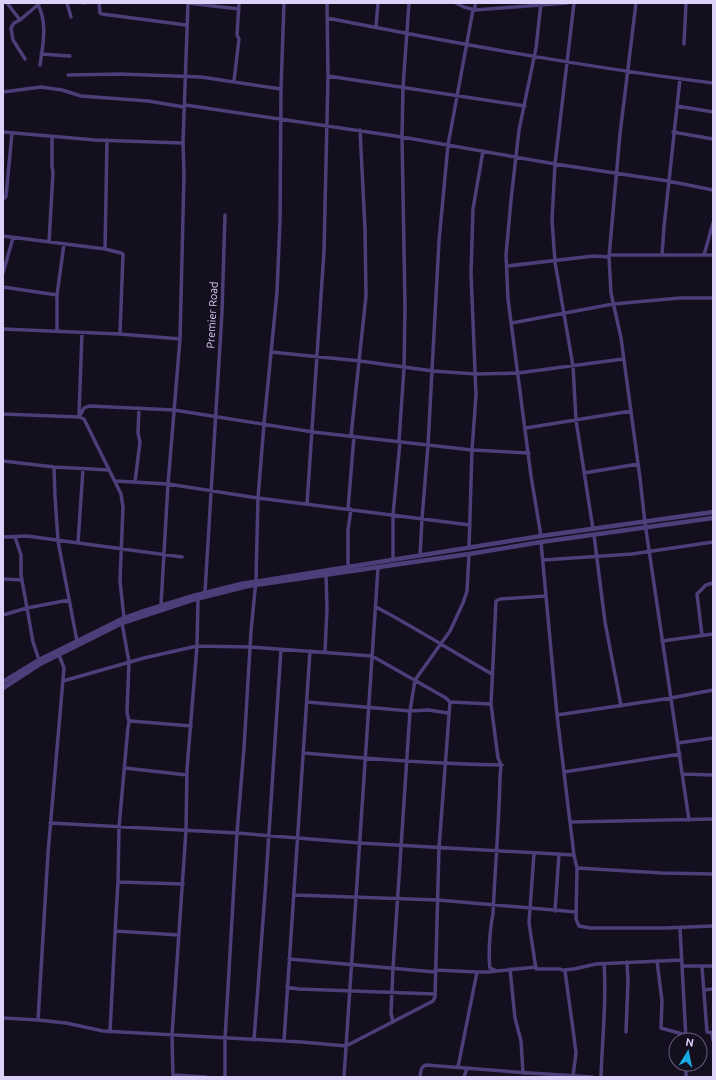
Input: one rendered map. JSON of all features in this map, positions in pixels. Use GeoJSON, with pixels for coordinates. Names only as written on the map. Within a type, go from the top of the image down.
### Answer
{"type":"FeatureCollection","features":[{"type":"Feature","properties":{"kind":"street"},"geometry":{"type":"LineString","coordinates":[[7,3],[20,20]]}},
{"type":"Feature","properties":{"kind":"street"},"geometry":{"type":"LineString","coordinates":[[25,58],[10,32],[14,23],[20,20],[38,3],[43,21],[40,65]]}},
{"type":"Feature","properties":{"kind":"street"},"geometry":{"type":"LineString","coordinates":[[67,3],[71,17]]}},
{"type":"Feature","properties":{"kind":"street"},"geometry":{"type":"LineString","coordinates":[[99,3],[100,13],[102,14],[186,25]]}},
{"type":"Feature","properties":{"kind":"street"},"geometry":{"type":"LineString","coordinates":[[161,606],[168,484],[180,339],[184,175],[183,142],[186,77],[186,25],[188,3],[239,9]]}},
{"type":"Feature","properties":{"kind":"street"},"geometry":{"type":"LineString","coordinates":[[234,81],[239,39],[237,35],[239,3]]}},
{"type":"Feature","properties":{"kind":"street"},"geometry":{"type":"LineString","coordinates":[[225,1077],[225,1039],[237,833],[256,582],[258,498],[277,292],[280,221],[282,118],[281,89],[284,3]]}},
{"type":"Feature","properties":{"kind":"street"},"geometry":{"type":"LineString","coordinates":[[307,504],[324,251],[328,76],[327,3]]}},
{"type":"Feature","properties":{"kind":"street"},"geometry":{"type":"LineString","coordinates":[[376,28],[378,3]]}},
{"type":"Feature","properties":{"kind":"street"},"geometry":{"type":"LineString","coordinates":[[392,560],[393,515],[404,368],[405,308],[402,137],[403,87],[409,3]]}},
{"type":"Feature","properties":{"kind":"street"},"geometry":{"type":"LineString","coordinates":[[456,3],[474,10],[567,3]]}},
{"type":"Feature","properties":{"kind":"street"},"geometry":{"type":"LineString","coordinates":[[420,556],[433,371],[439,241],[448,145],[475,3]]}},
{"type":"Feature","properties":{"kind":"street"},"geometry":{"type":"LineString","coordinates":[[574,3],[555,164],[552,220],[555,262],[572,366],[576,420],[594,532],[604,622],[621,706]]}},
{"type":"Feature","properties":{"kind":"street"},"geometry":{"type":"LineString","coordinates":[[636,3],[620,134],[609,256],[609,277],[613,304],[621,338],[645,525],[689,820]]}},
{"type":"Feature","properties":{"kind":"street"},"geometry":{"type":"LineString","coordinates":[[684,44],[686,3]]}},
{"type":"Feature","properties":{"kind":"street"},"geometry":{"type":"LineString","coordinates":[[541,4],[535,57],[519,130],[511,200],[507,266],[508,299],[541,539],[557,715],[574,856],[577,868],[576,919],[579,926],[590,928],[680,928],[713,926]]}},
{"type":"Feature","properties":{"kind":"street"},"geometry":{"type":"LineString","coordinates":[[327,18],[628,73],[713,84]]}},
{"type":"Feature","properties":{"kind":"street"},"geometry":{"type":"LineString","coordinates":[[41,54],[70,56]]}},
{"type":"Feature","properties":{"kind":"street"},"geometry":{"type":"LineString","coordinates":[[68,75],[120,74],[201,77],[281,89]]}},
{"type":"Feature","properties":{"kind":"street"},"geometry":{"type":"LineString","coordinates":[[328,76],[524,106]]}},
{"type":"Feature","properties":{"kind":"street"},"geometry":{"type":"LineString","coordinates":[[662,256],[668,181],[680,79]]}},
{"type":"Feature","properties":{"kind":"street"},"geometry":{"type":"LineString","coordinates":[[3,92],[41,87],[62,90],[81,96],[134,100],[282,118],[402,137],[555,164],[668,181],[713,191]]}},
{"type":"Feature","properties":{"kind":"street"},"geometry":{"type":"LineString","coordinates":[[677,106],[713,112]]}},
{"type":"Feature","properties":{"kind":"street"},"geometry":{"type":"LineString","coordinates":[[348,567],[348,530],[353,436],[366,296],[365,228],[360,130]]}},
{"type":"Feature","properties":{"kind":"street"},"geometry":{"type":"LineString","coordinates":[[3,132],[108,140],[183,142]]}},
{"type":"Feature","properties":{"kind":"street"},"geometry":{"type":"LineString","coordinates":[[673,132],[713,139]]}},
{"type":"Feature","properties":{"kind":"street"},"geometry":{"type":"LineString","coordinates":[[3,198],[6,196],[12,133]]}},
{"type":"Feature","properties":{"kind":"street"},"geometry":{"type":"LineString","coordinates":[[49,242],[54,173],[52,166],[52,136]]}},
{"type":"Feature","properties":{"kind":"street"},"geometry":{"type":"LineString","coordinates":[[105,249],[108,140]]}},
{"type":"Feature","properties":{"kind":"street"},"geometry":{"type":"LineString","coordinates":[[469,548],[472,450],[476,395],[472,273],[473,209],[483,151]]}},
{"type":"Feature","properties":{"kind":"street","name":"Premier Road"},"geometry":{"type":"LineString","coordinates":[[205,592],[222,312],[225,215]]}},
{"type":"Feature","properties":{"kind":"street"},"geometry":{"type":"LineString","coordinates":[[704,255],[713,223]]}},
{"type":"Feature","properties":{"kind":"street"},"geometry":{"type":"LineString","coordinates":[[3,236],[105,249],[123,254],[120,334]]}},
{"type":"Feature","properties":{"kind":"street"},"geometry":{"type":"LineString","coordinates":[[3,273],[13,238]]}},
{"type":"Feature","properties":{"kind":"street"},"geometry":{"type":"LineString","coordinates":[[57,331],[57,295],[64,244]]}},
{"type":"Feature","properties":{"kind":"street"},"geometry":{"type":"LineString","coordinates":[[507,266],[555,262],[594,256],[713,255]]}},
{"type":"Feature","properties":{"kind":"street"},"geometry":{"type":"LineString","coordinates":[[3,286],[57,295]]}},
{"type":"Feature","properties":{"kind":"street"},"geometry":{"type":"LineString","coordinates":[[512,323],[613,304],[680,298],[713,298]]}},
{"type":"Feature","properties":{"kind":"street"},"geometry":{"type":"LineString","coordinates":[[3,329],[120,334],[180,339]]}},
{"type":"Feature","properties":{"kind":"street"},"geometry":{"type":"LineString","coordinates":[[78,417],[82,333]]}},
{"type":"Feature","properties":{"kind":"street"},"geometry":{"type":"LineString","coordinates":[[271,352],[317,358],[360,361],[404,368],[476,374],[518,373],[623,358]]}},
{"type":"Feature","properties":{"kind":"street"},"geometry":{"type":"LineString","coordinates":[[78,417],[84,408],[89,406],[174,410],[313,432],[472,450],[529,453]]}},
{"type":"Feature","properties":{"kind":"street"},"geometry":{"type":"LineString","coordinates":[[135,482],[140,442],[138,433],[139,408]]}},
{"type":"Feature","properties":{"kind":"street"},"geometry":{"type":"LineString","coordinates":[[526,428],[630,411]]}},
{"type":"Feature","properties":{"kind":"street"},"geometry":{"type":"LineString","coordinates":[[3,414],[78,417],[84,419],[121,494],[123,507],[120,580],[123,621],[129,662],[127,712],[129,722],[119,827],[118,882],[110,1032]]}},
{"type":"Feature","properties":{"kind":"street"},"geometry":{"type":"LineString","coordinates":[[3,461],[54,467],[109,470]]}},
{"type":"Feature","properties":{"kind":"street"},"geometry":{"type":"LineString","coordinates":[[584,473],[638,464]]}},
{"type":"Feature","properties":{"kind":"street"},"geometry":{"type":"LineString","coordinates":[[54,467],[58,541],[77,641]]}},
{"type":"Feature","properties":{"kind":"street"},"geometry":{"type":"LineString","coordinates":[[78,543],[83,469]]}},
{"type":"Feature","properties":{"kind":"street"},"geometry":{"type":"LineString","coordinates":[[115,481],[168,484],[258,498],[470,525]]}},
{"type":"Feature","properties":{"kind":"street"},"geometry":{"type":"LineString","coordinates":[[645,525],[713,512]]}},
{"type":"Feature","properties":{"kind":"street"},"geometry":{"type":"LineString","coordinates":[[4,681],[39,660],[77,641],[161,606],[205,592],[256,582],[469,548],[645,525],[713,518]]}},
{"type":"Feature","properties":{"kind":"street"},"geometry":{"type":"LineString","coordinates":[[3,537],[27,536],[182,557]]}},
{"type":"Feature","properties":{"kind":"street"},"geometry":{"type":"LineString","coordinates":[[15,537],[21,555],[22,580],[33,642],[39,660]]}},
{"type":"Feature","properties":{"kind":"street"},"geometry":{"type":"LineString","coordinates":[[3,688],[40,664],[123,621],[256,582],[378,568],[469,554],[541,539]]}},
{"type":"Feature","properties":{"kind":"street"},"geometry":{"type":"LineString","coordinates":[[543,560],[649,552],[713,542]]}},
{"type":"Feature","properties":{"kind":"street"},"geometry":{"type":"LineString","coordinates":[[393,1022],[391,1013],[397,898],[410,711],[415,680],[450,631],[463,603],[467,591],[469,554]]}},
{"type":"Feature","properties":{"kind":"street"},"geometry":{"type":"LineString","coordinates":[[344,1077],[378,568]]}},
{"type":"Feature","properties":{"kind":"street"},"geometry":{"type":"LineString","coordinates":[[325,652],[327,608],[326,575]]}},
{"type":"Feature","properties":{"kind":"street"},"geometry":{"type":"LineString","coordinates":[[3,579],[22,580]]}},
{"type":"Feature","properties":{"kind":"street"},"geometry":{"type":"LineString","coordinates":[[702,636],[697,594],[706,585],[713,583]]}},
{"type":"Feature","properties":{"kind":"street"},"geometry":{"type":"LineString","coordinates":[[497,971],[490,968],[489,961],[494,905],[500,805],[500,777],[502,765],[498,758],[491,704],[496,601],[500,599],[546,596]]}},
{"type":"Feature","properties":{"kind":"street"},"geometry":{"type":"LineString","coordinates":[[198,599],[197,646],[187,775],[183,884],[172,1035],[173,1076],[206,1077]]}},
{"type":"Feature","properties":{"kind":"street"},"geometry":{"type":"LineString","coordinates":[[3,615],[27,608],[69,600]]}},
{"type":"Feature","properties":{"kind":"street"},"geometry":{"type":"LineString","coordinates":[[376,607],[408,624],[492,674]]}},
{"type":"Feature","properties":{"kind":"street"},"geometry":{"type":"LineString","coordinates":[[662,641],[713,634]]}},
{"type":"Feature","properties":{"kind":"street"},"geometry":{"type":"LineString","coordinates":[[63,681],[129,662],[197,646],[250,647],[372,656],[446,698],[450,702],[491,704]]}},
{"type":"Feature","properties":{"kind":"street"},"geometry":{"type":"LineString","coordinates":[[254,1040],[265,894],[280,649]]}},
{"type":"Feature","properties":{"kind":"street"},"geometry":{"type":"LineString","coordinates":[[284,1041],[310,651]]}},
{"type":"Feature","properties":{"kind":"street"},"geometry":{"type":"LineString","coordinates":[[38,1020],[50,823],[64,668],[59,655]]}},
{"type":"Feature","properties":{"kind":"street"},"geometry":{"type":"LineString","coordinates":[[557,715],[671,698],[713,690]]}},
{"type":"Feature","properties":{"kind":"street"},"geometry":{"type":"LineString","coordinates":[[307,702],[410,711],[428,710],[448,713]]}},
{"type":"Feature","properties":{"kind":"street"},"geometry":{"type":"LineString","coordinates":[[3,1018],[66,1023],[110,1032],[284,1041],[346,1046],[433,1001],[435,994],[440,848],[448,713],[450,702]]}},
{"type":"Feature","properties":{"kind":"street"},"geometry":{"type":"LineString","coordinates":[[129,722],[191,726]]}},
{"type":"Feature","properties":{"kind":"street"},"geometry":{"type":"LineString","coordinates":[[678,743],[713,738]]}},
{"type":"Feature","properties":{"kind":"street"},"geometry":{"type":"LineString","coordinates":[[304,753],[406,762],[502,765]]}},
{"type":"Feature","properties":{"kind":"street"},"geometry":{"type":"LineString","coordinates":[[564,772],[680,754]]}},
{"type":"Feature","properties":{"kind":"street"},"geometry":{"type":"LineString","coordinates":[[125,768],[187,775]]}},
{"type":"Feature","properties":{"kind":"street"},"geometry":{"type":"LineString","coordinates":[[683,774],[713,775]]}},
{"type":"Feature","properties":{"kind":"street"},"geometry":{"type":"LineString","coordinates":[[570,822],[713,819]]}},
{"type":"Feature","properties":{"kind":"street"},"geometry":{"type":"LineString","coordinates":[[50,823],[237,833],[574,856]]}},
{"type":"Feature","properties":{"kind":"street"},"geometry":{"type":"LineString","coordinates":[[534,853],[530,923],[536,967]]}},
{"type":"Feature","properties":{"kind":"street"},"geometry":{"type":"LineString","coordinates":[[555,910],[559,854]]}},
{"type":"Feature","properties":{"kind":"street"},"geometry":{"type":"LineString","coordinates":[[577,868],[662,873],[713,874]]}},
{"type":"Feature","properties":{"kind":"street"},"geometry":{"type":"LineString","coordinates":[[118,882],[183,884]]}},
{"type":"Feature","properties":{"kind":"street"},"geometry":{"type":"LineString","coordinates":[[294,895],[438,900],[576,912]]}},
{"type":"Feature","properties":{"kind":"street"},"geometry":{"type":"LineString","coordinates":[[680,928],[686,1032]]}},
{"type":"Feature","properties":{"kind":"street"},"geometry":{"type":"LineString","coordinates":[[115,931],[179,936]]}},
{"type":"Feature","properties":{"kind":"street"},"geometry":{"type":"LineString","coordinates":[[289,960],[435,971],[477,972],[536,967],[536,969],[556,968],[564,970],[596,964],[682,960]]}},
{"type":"Feature","properties":{"kind":"street"},"geometry":{"type":"LineString","coordinates":[[657,961],[662,1001],[660,1028],[675,1032]]}},
{"type":"Feature","properties":{"kind":"street"},"geometry":{"type":"LineString","coordinates":[[626,1032],[628,981],[627,962]]}},
{"type":"Feature","properties":{"kind":"street"},"geometry":{"type":"LineString","coordinates":[[601,1077],[601,1052],[605,1010],[604,964]]}},
{"type":"Feature","properties":{"kind":"street"},"geometry":{"type":"LineString","coordinates":[[682,966],[713,966]]}},
{"type":"Feature","properties":{"kind":"street"},"geometry":{"type":"LineString","coordinates":[[702,967],[707,1032],[713,1033],[713,1040]]}},
{"type":"Feature","properties":{"kind":"street"},"geometry":{"type":"LineString","coordinates":[[510,969],[515,1018],[521,1041],[523,1073]]}},
{"type":"Feature","properties":{"kind":"street"},"geometry":{"type":"LineString","coordinates":[[564,970],[576,1053],[574,1076]]}},
{"type":"Feature","properties":{"kind":"street"},"geometry":{"type":"LineString","coordinates":[[458,1067],[477,972]]}},
{"type":"Feature","properties":{"kind":"street"},"geometry":{"type":"LineString","coordinates":[[287,987],[298,989],[435,994]]}},
{"type":"Feature","properties":{"kind":"street"},"geometry":{"type":"LineString","coordinates":[[704,990],[713,989]]}},
{"type":"Feature","properties":{"kind":"street"},"geometry":{"type":"LineString","coordinates":[[420,1077],[422,1066],[426,1064],[515,1075],[523,1073],[592,1077]]}},
{"type":"Feature","properties":{"kind":"street"},"geometry":{"type":"LineString","coordinates":[[464,1077],[467,1068]]}}]}
